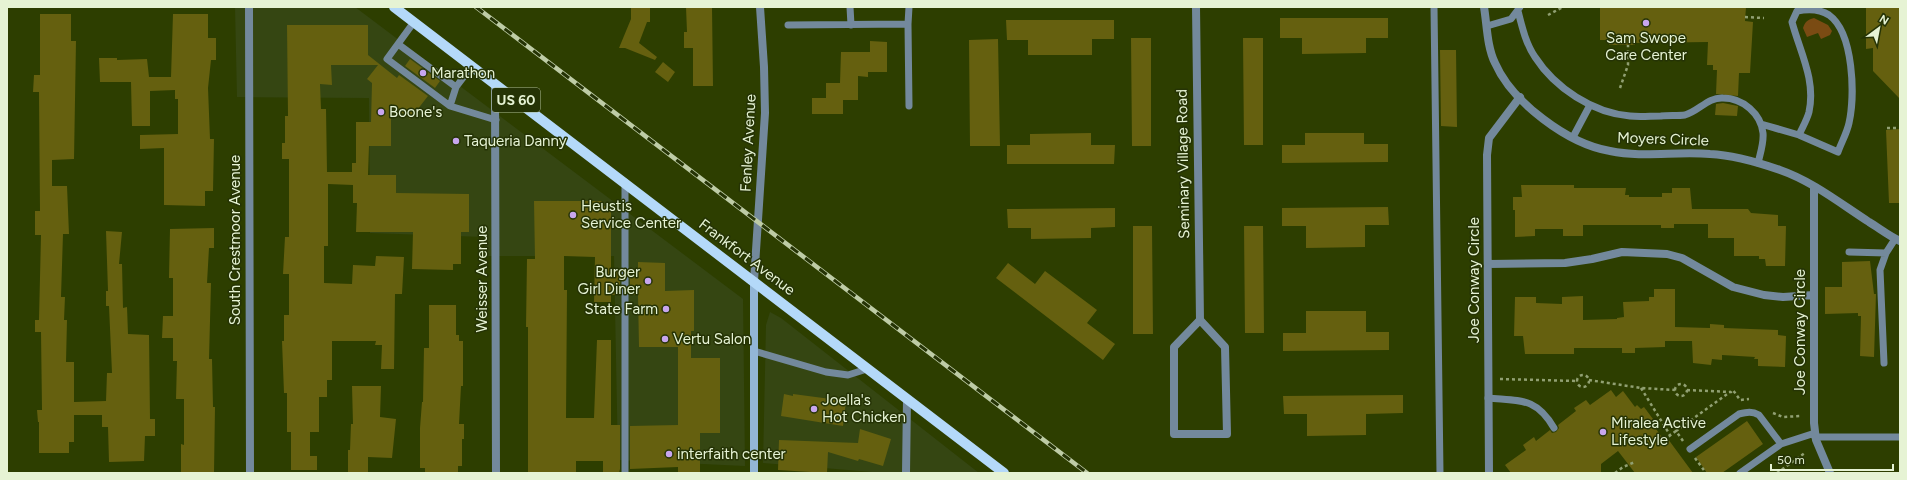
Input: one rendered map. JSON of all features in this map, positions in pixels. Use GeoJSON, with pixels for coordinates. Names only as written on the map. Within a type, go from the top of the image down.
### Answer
{"type":"FeatureCollection","features":[{"type":"Feature","properties":{"kind":"main road","name":"Frankfort Avenue"},"geometry":{"type":"LineString","coordinates":[[394,7],[1004,473]]}},
{"type":"Feature","properties":{"kind":"main road"},"geometry":{"type":"LineString","coordinates":[[754,281],[754,473]]}},
{"type":"Feature","properties":{"kind":"street","name":"South Crestmoor Avenue"},"geometry":{"type":"LineString","coordinates":[[249,7],[250,473]]}},
{"type":"Feature","properties":{"kind":"street","name":"Fenley Avenue"},"geometry":{"type":"LineString","coordinates":[[754,281],[765,113],[760,7]]}},
{"type":"Feature","properties":{"kind":"street","name":"Seminary Village Road"},"geometry":{"type":"LineString","coordinates":[[1196,7],[1200,320]]}},
{"type":"Feature","properties":{"kind":"street","name":"Moyers Circle"},"geometry":{"type":"LineString","coordinates":[[1484,7],[1495,63],[1509,86],[1528,106],[1573,137],[1609,151],[1633,154],[1710,154],[1758,163],[1793,175],[1898,240]]}},
{"type":"Feature","properties":{"kind":"street","name":"Weisser Avenue"},"geometry":{"type":"LineString","coordinates":[[495,84],[496,473]]}},
{"type":"Feature","properties":{"kind":"street","name":"Joe Conway Circle"},"geometry":{"type":"LineString","coordinates":[[1489,473],[1487,155],[1489,138],[1520,98]]}},
{"type":"Feature","properties":{"kind":"street","name":"Joe Conway Circle"},"geometry":{"type":"LineString","coordinates":[[1814,187],[1815,435],[1830,473]]}},
{"type":"Feature","properties":{"kind":"street"},"geometry":{"type":"LineString","coordinates":[[1488,264],[1565,263],[1622,252],[1667,254],[1682,258],[1733,287],[1764,295],[1783,297],[1814,295]]}},
{"type":"Feature","properties":{"kind":"street"},"geometry":{"type":"LineString","coordinates":[[1200,320],[1225,347],[1226,434],[1174,434],[1174,347],[1200,320]]}},
{"type":"Feature","properties":{"kind":"street"},"geometry":{"type":"LineString","coordinates":[[906,399],[906,473]]}},
{"type":"Feature","properties":{"kind":"lane"},"geometry":{"type":"LineString","coordinates":[[850,7],[851,25]]}},
{"type":"Feature","properties":{"kind":"lane"},"geometry":{"type":"LineString","coordinates":[[908,7],[909,106]]}},
{"type":"Feature","properties":{"kind":"lane"},"geometry":{"type":"LineString","coordinates":[[1434,7],[1440,473]]}},
{"type":"Feature","properties":{"kind":"lane"},"geometry":{"type":"LineString","coordinates":[[1487,26],[1511,19],[1519,9]]}},
{"type":"Feature","properties":{"kind":"lane"},"geometry":{"type":"LineString","coordinates":[[1519,9],[1526,37],[1534,56],[1548,75],[1568,91],[1590,105],[1608,112],[1629,116],[1644,117],[1685,115],[1697,110],[1709,101],[1721,98],[1731,99],[1742,103],[1752,111],[1761,124],[1763,135],[1758,163]]}},
{"type":"Feature","properties":{"kind":"lane"},"geometry":{"type":"LineString","coordinates":[[1761,124],[1799,135],[1838,152],[1849,125],[1853,102],[1850,56],[1841,30],[1829,15],[1809,9],[1797,11],[1792,22],[1808,68],[1810,89],[1809,112],[1799,135]]}},
{"type":"Feature","properties":{"kind":"lane"},"geometry":{"type":"LineString","coordinates":[[414,22],[387,59],[450,106],[496,120]]}},
{"type":"Feature","properties":{"kind":"lane"},"geometry":{"type":"LineString","coordinates":[[788,26],[908,24]]}},
{"type":"Feature","properties":{"kind":"lane"},"geometry":{"type":"LineString","coordinates":[[398,44],[456,87]]}},
{"type":"Feature","properties":{"kind":"lane"},"geometry":{"type":"LineString","coordinates":[[450,106],[456,87],[472,66]]}},
{"type":"Feature","properties":{"kind":"lane"},"geometry":{"type":"LineString","coordinates":[[1573,137],[1590,105]]}},
{"type":"Feature","properties":{"kind":"lane"},"geometry":{"type":"LineString","coordinates":[[624,182],[625,473]]}},
{"type":"Feature","properties":{"kind":"lane"},"geometry":{"type":"LineString","coordinates":[[1884,363],[1880,270],[1886,253],[1898,240]]}},
{"type":"Feature","properties":{"kind":"lane"},"geometry":{"type":"LineString","coordinates":[[1849,252],[1886,253]]}},
{"type":"Feature","properties":{"kind":"lane"},"geometry":{"type":"LineString","coordinates":[[754,352],[826,372],[848,375],[868,369]]}},
{"type":"Feature","properties":{"kind":"lane"},"geometry":{"type":"LineString","coordinates":[[1488,398],[1522,401],[1533,405],[1542,410],[1554,428]]}},
{"type":"Feature","properties":{"kind":"lane"},"geometry":{"type":"LineString","coordinates":[[1690,449],[1739,414],[1747,412],[1759,415],[1781,444]]}},
{"type":"Feature","properties":{"kind":"lane"},"geometry":{"type":"LineString","coordinates":[[1740,473],[1781,444],[1815,435],[1900,437]]}},
{"type":"Feature","properties":{"kind":"path"},"geometry":{"type":"LineString","coordinates":[[1548,15],[1563,7]]}},
{"type":"Feature","properties":{"kind":"path"},"geometry":{"type":"LineString","coordinates":[[1746,17],[1764,18]]}},
{"type":"Feature","properties":{"kind":"path"},"geometry":{"type":"LineString","coordinates":[[1620,88],[1628,65],[1628,45]]}},
{"type":"Feature","properties":{"kind":"path"},"geometry":{"type":"LineString","coordinates":[[1887,128],[1900,128]]}},
{"type":"Feature","properties":{"kind":"path"},"geometry":{"type":"LineString","coordinates":[[1576,381],[1577,378],[1584,374],[1588,380],[1641,388],[1675,390],[1676,393],[1683,396],[1687,390],[1686,386],[1679,384],[1675,390]]}},
{"type":"Feature","properties":{"kind":"path"},"geometry":{"type":"LineString","coordinates":[[1500,379],[1576,381],[1581,386],[1588,384],[1588,380]]}},
{"type":"Feature","properties":{"kind":"path"},"geometry":{"type":"LineString","coordinates":[[1641,388],[1670,435]]}},
{"type":"Feature","properties":{"kind":"path"},"geometry":{"type":"LineString","coordinates":[[1664,440],[1676,431]]}},
{"type":"Feature","properties":{"kind":"path"},"geometry":{"type":"LineString","coordinates":[[1778,473],[1806,452]]}},
{"type":"Feature","properties":{"kind":"path"},"geometry":{"type":"LineString","coordinates":[[1615,473],[1623,466],[1635,462]]}},
{"type":"Feature","properties":{"kind":"shaded area"},"geometry":{"type":"Polygon","coordinates":[[[235,7],[355,7],[743,299],[745,466],[618,460],[614,256],[485,256],[484,237],[370,233],[369,98],[237,97],[235,7]]]}},
{"type":"Feature","properties":{"kind":"shaded area"},"geometry":{"type":"Polygon","coordinates":[[[1814,18],[1828,25],[1832,31],[1830,35],[1821,39],[1818,33],[1807,37],[1803,28],[1807,22],[1814,18]]]}},
{"type":"Feature","properties":{"kind":"shaded area"},"geometry":{"type":"Polygon","coordinates":[[[770,312],[781,318],[979,473],[884,473],[763,463],[766,325],[770,312]]]}},
{"type":"Feature","properties":{"kind":"building"},"geometry":{"type":"Polygon","coordinates":[[[631,7],[650,7],[650,22],[647,22],[639,43],[657,57],[655,60],[625,48],[619,48],[631,19],[631,7]]]}},
{"type":"Feature","properties":{"kind":"building"},"geometry":{"type":"Polygon","coordinates":[[[686,7],[712,7],[713,86],[693,86],[693,48],[684,48],[684,32],[687,32],[686,7]]]}},
{"type":"Feature","properties":{"kind":"building"},"geometry":{"type":"Polygon","coordinates":[[[1600,7],[1746,7],[1745,21],[1753,22],[1750,73],[1739,73],[1738,96],[1716,94],[1717,70],[1713,70],[1713,65],[1707,65],[1708,42],[1635,43],[1635,45],[1609,45],[1609,40],[1600,40],[1600,7]]]}},
{"type":"Feature","properties":{"kind":"building"},"geometry":{"type":"Polygon","coordinates":[[[1866,7],[1900,7],[1900,99],[1873,71],[1873,48],[1866,49],[1866,7]]]}},
{"type":"Feature","properties":{"kind":"building"},"geometry":{"type":"Polygon","coordinates":[[[40,14],[71,14],[71,41],[76,41],[74,159],[52,160],[52,186],[67,186],[69,234],[63,234],[61,297],[65,297],[64,320],[67,320],[66,362],[74,362],[74,402],[106,401],[107,373],[112,373],[109,306],[106,306],[106,291],[108,291],[106,231],[122,232],[119,264],[122,264],[123,308],[127,307],[128,334],[149,335],[150,419],[155,419],[155,436],[145,436],[144,461],[109,462],[108,427],[102,427],[102,415],[74,415],[74,442],[69,442],[69,453],[39,453],[39,422],[37,410],[42,410],[41,332],[35,332],[35,320],[39,320],[41,235],[35,235],[35,211],[40,211],[39,92],[33,92],[34,75],[40,75],[40,14]]]}},
{"type":"Feature","properties":{"kind":"building"},"geometry":{"type":"Polygon","coordinates":[[[173,14],[208,14],[208,38],[216,38],[216,60],[211,60],[208,88],[210,139],[214,139],[213,191],[205,191],[205,206],[164,205],[164,148],[140,149],[140,135],[178,134],[178,99],[175,99],[175,90],[150,91],[150,126],[132,126],[131,82],[100,82],[99,58],[117,58],[117,60],[147,59],[149,77],[171,77],[173,14]]]}},
{"type":"Feature","properties":{"kind":"building"},"geometry":{"type":"Polygon","coordinates":[[[1280,18],[1388,18],[1388,38],[1366,38],[1366,53],[1302,54],[1302,38],[1280,38],[1280,18]]]}},
{"type":"Feature","properties":{"kind":"building"},"geometry":{"type":"Polygon","coordinates":[[[1006,20],[1114,20],[1114,39],[1092,39],[1092,55],[1028,55],[1028,40],[1007,40],[1006,20]]]}},
{"type":"Feature","properties":{"kind":"building"},"geometry":{"type":"Polygon","coordinates":[[[287,25],[368,25],[368,55],[397,78],[399,75],[428,96],[410,119],[391,104],[391,146],[369,146],[368,175],[396,175],[396,193],[469,194],[469,232],[461,232],[461,264],[453,264],[453,270],[412,269],[413,232],[356,232],[357,203],[353,203],[353,185],[328,184],[328,246],[324,246],[324,283],[352,284],[353,265],[375,266],[376,256],[404,257],[402,294],[395,294],[394,369],[381,369],[382,345],[375,345],[376,341],[332,341],[332,380],[327,380],[327,397],[319,397],[319,432],[310,432],[310,456],[317,456],[317,470],[291,470],[291,432],[287,432],[287,393],[284,393],[282,341],[284,341],[284,315],[289,315],[289,274],[283,274],[285,237],[289,237],[289,159],[282,159],[282,143],[285,143],[285,116],[288,116],[287,25]],[[331,65],[332,85],[320,84],[321,109],[326,109],[327,172],[352,172],[352,163],[356,163],[356,122],[371,122],[372,83],[367,79],[378,65],[331,65]]]}},
{"type":"Feature","properties":{"kind":"building"},"geometry":{"type":"Polygon","coordinates":[[[1131,38],[1151,38],[1151,146],[1132,146],[1131,38]]]}},
{"type":"Feature","properties":{"kind":"building"},"geometry":{"type":"Polygon","coordinates":[[[1243,38],[1263,38],[1263,145],[1244,145],[1243,38]]]}},
{"type":"Feature","properties":{"kind":"building"},"geometry":{"type":"Polygon","coordinates":[[[998,39],[1000,146],[970,146],[969,40],[998,39]]]}},
{"type":"Feature","properties":{"kind":"building"},"geometry":{"type":"Polygon","coordinates":[[[870,41],[887,42],[887,72],[868,72],[868,77],[858,76],[858,100],[843,100],[843,114],[812,114],[812,98],[826,98],[826,83],[840,83],[841,52],[870,52],[870,41]]]}},
{"type":"Feature","properties":{"kind":"building"},"geometry":{"type":"Polygon","coordinates":[[[1440,50],[1456,50],[1457,127],[1441,126],[1440,50]]]}},
{"type":"Feature","properties":{"kind":"building"},"geometry":{"type":"Polygon","coordinates":[[[410,59],[440,81],[435,88],[405,66],[410,59]]]}},
{"type":"Feature","properties":{"kind":"building"},"geometry":{"type":"Polygon","coordinates":[[[663,62],[675,72],[668,82],[655,72],[663,62]]]}},
{"type":"Feature","properties":{"kind":"building"},"geometry":{"type":"Polygon","coordinates":[[[1723,103],[1738,106],[1737,116],[1715,115],[1716,104],[1723,103]]]}},
{"type":"Feature","properties":{"kind":"building"},"geometry":{"type":"Polygon","coordinates":[[[1900,129],[1900,203],[1889,203],[1886,130],[1900,129]]]}},
{"type":"Feature","properties":{"kind":"building"},"geometry":{"type":"Polygon","coordinates":[[[1091,133],[1091,145],[1115,145],[1114,164],[1007,164],[1007,145],[1030,145],[1030,134],[1091,133]]]}},
{"type":"Feature","properties":{"kind":"building"},"geometry":{"type":"Polygon","coordinates":[[[1305,133],[1364,133],[1364,144],[1388,144],[1388,162],[1282,163],[1282,145],[1305,145],[1305,133]]]}},
{"type":"Feature","properties":{"kind":"building"},"geometry":{"type":"Polygon","coordinates":[[[1521,185],[1574,185],[1574,188],[1626,188],[1625,195],[1629,195],[1629,197],[1662,197],[1662,193],[1672,193],[1672,188],[1690,188],[1692,209],[1748,209],[1751,213],[1778,215],[1778,226],[1786,226],[1785,266],[1766,266],[1765,259],[1759,259],[1759,256],[1734,256],[1734,238],[1708,238],[1708,224],[1674,224],[1674,228],[1661,228],[1661,225],[1583,225],[1583,236],[1563,236],[1563,229],[1535,229],[1535,236],[1515,237],[1515,210],[1513,210],[1513,197],[1522,197],[1521,185]]]}},
{"type":"Feature","properties":{"kind":"building"},"geometry":{"type":"Polygon","coordinates":[[[534,201],[602,201],[603,206],[611,206],[611,271],[620,271],[620,295],[611,295],[611,302],[594,302],[595,257],[564,256],[564,290],[567,290],[566,418],[594,418],[597,340],[611,340],[611,425],[620,425],[619,473],[603,473],[603,461],[576,461],[576,473],[528,473],[528,327],[526,327],[527,259],[535,259],[534,201]]]}},
{"type":"Feature","properties":{"kind":"building"},"geometry":{"type":"Polygon","coordinates":[[[1388,207],[1389,225],[1365,225],[1365,247],[1306,248],[1306,226],[1282,226],[1282,208],[1388,207]]]}},
{"type":"Feature","properties":{"kind":"building"},"geometry":{"type":"Polygon","coordinates":[[[1115,208],[1115,227],[1091,228],[1091,238],[1031,239],[1031,228],[1008,228],[1007,209],[1115,208]]]}},
{"type":"Feature","properties":{"kind":"building"},"geometry":{"type":"Polygon","coordinates":[[[1133,226],[1152,226],[1153,334],[1133,334],[1133,226]]]}},
{"type":"Feature","properties":{"kind":"building"},"geometry":{"type":"Polygon","coordinates":[[[1244,226],[1263,226],[1264,333],[1245,333],[1244,226]]]}},
{"type":"Feature","properties":{"kind":"building"},"geometry":{"type":"Polygon","coordinates":[[[214,228],[214,248],[209,248],[207,283],[211,283],[209,359],[212,359],[213,407],[215,407],[214,473],[181,473],[181,444],[184,445],[184,399],[176,399],[177,361],[173,361],[173,338],[162,338],[163,316],[173,316],[173,278],[169,278],[170,229],[214,228]]]}},
{"type":"Feature","properties":{"kind":"building"},"geometry":{"type":"Polygon","coordinates":[[[1870,261],[1874,294],[1876,294],[1874,357],[1860,356],[1861,316],[1858,316],[1858,313],[1825,314],[1825,287],[1842,287],[1842,262],[1870,261]]]}},
{"type":"Feature","properties":{"kind":"building"},"geometry":{"type":"Polygon","coordinates":[[[638,262],[665,263],[665,291],[694,290],[694,331],[691,331],[691,358],[720,358],[720,433],[700,433],[700,473],[678,473],[678,467],[630,469],[630,426],[678,425],[678,347],[639,347],[638,295],[630,295],[630,271],[638,271],[638,262]]]}},
{"type":"Feature","properties":{"kind":"building"},"geometry":{"type":"Polygon","coordinates":[[[1008,263],[1035,284],[1045,271],[1097,310],[1087,323],[1115,344],[1103,360],[996,278],[1008,263]]]}},
{"type":"Feature","properties":{"kind":"building"},"geometry":{"type":"Polygon","coordinates":[[[1654,289],[1675,289],[1675,327],[1710,328],[1710,324],[1724,325],[1724,328],[1778,330],[1778,335],[1786,336],[1785,367],[1758,366],[1758,359],[1754,359],[1755,357],[1722,355],[1722,360],[1712,359],[1711,365],[1693,363],[1692,341],[1665,341],[1665,347],[1635,348],[1635,353],[1622,353],[1622,348],[1574,348],[1574,354],[1525,354],[1523,336],[1514,336],[1515,297],[1536,297],[1536,303],[1562,304],[1562,297],[1583,296],[1583,320],[1617,319],[1624,317],[1623,302],[1649,301],[1649,297],[1654,297],[1654,289]]]}},
{"type":"Feature","properties":{"kind":"building"},"geometry":{"type":"Polygon","coordinates":[[[429,305],[456,305],[456,335],[459,335],[459,341],[463,341],[463,386],[461,386],[459,424],[464,424],[464,439],[462,439],[462,466],[458,466],[458,473],[425,473],[425,468],[420,468],[420,428],[423,402],[424,348],[429,348],[429,305]]]}},
{"type":"Feature","properties":{"kind":"building"},"geometry":{"type":"Polygon","coordinates":[[[1306,311],[1366,311],[1366,332],[1389,332],[1389,350],[1283,351],[1283,333],[1306,333],[1306,311]]]}},
{"type":"Feature","properties":{"kind":"building"},"geometry":{"type":"Polygon","coordinates":[[[352,386],[381,386],[380,417],[396,419],[392,458],[368,457],[368,473],[348,473],[348,450],[350,450],[351,424],[353,424],[352,386]]]}},
{"type":"Feature","properties":{"kind":"building","name":"Miralea Active Lifestyle"},"geometry":{"type":"Polygon","coordinates":[[[1611,390],[1616,397],[1623,391],[1635,407],[1637,405],[1641,409],[1644,407],[1653,419],[1650,421],[1665,441],[1668,439],[1693,473],[1635,473],[1618,451],[1601,464],[1601,473],[1511,473],[1505,465],[1526,450],[1523,445],[1534,437],[1536,441],[1550,430],[1552,433],[1556,432],[1559,428],[1558,425],[1576,411],[1574,408],[1586,400],[1590,405],[1611,390]]]}},
{"type":"Feature","properties":{"kind":"building","name":"Joella's Hot Chicken"},"geometry":{"type":"Polygon","coordinates":[[[784,394],[846,401],[843,426],[781,416],[784,394]]]}},
{"type":"Feature","properties":{"kind":"building"},"geometry":{"type":"Polygon","coordinates":[[[1403,395],[1403,413],[1366,414],[1366,435],[1307,436],[1307,414],[1284,414],[1283,396],[1403,395]]]}},
{"type":"Feature","properties":{"kind":"building"},"geometry":{"type":"Polygon","coordinates":[[[1747,421],[1763,444],[1722,473],[1707,473],[1696,457],[1747,421]]]}},
{"type":"Feature","properties":{"kind":"building"},"geometry":{"type":"Polygon","coordinates":[[[860,429],[891,439],[883,466],[859,459],[858,461],[828,452],[827,473],[778,470],[779,440],[858,443],[860,429]]]}},
{"type":"Feature","properties":{"kind":"railway"},"geometry":{"type":"LineString","coordinates":[[476,7],[1087,473]]}},
{"type":"Feature","properties":{"kind":"place","name":"Sam Swope Care Center"},"geometry":{"type":"Point","coordinates":[1646,23]}},
{"type":"Feature","properties":{"kind":"place","name":"Marathon"},"geometry":{"type":"Point","coordinates":[423,73]}},
{"type":"Feature","properties":{"kind":"place","name":"Boone's"},"geometry":{"type":"Point","coordinates":[381,112]}},
{"type":"Feature","properties":{"kind":"place","name":"Taqueria Danny"},"geometry":{"type":"Point","coordinates":[456,141]}},
{"type":"Feature","properties":{"kind":"place","name":"Heustis Service Center"},"geometry":{"type":"Point","coordinates":[573,215]}},
{"type":"Feature","properties":{"kind":"place","name":"Burger Girl Diner"},"geometry":{"type":"Point","coordinates":[648,281]}},
{"type":"Feature","properties":{"kind":"place","name":"State Farm"},"geometry":{"type":"Point","coordinates":[666,309]}},
{"type":"Feature","properties":{"kind":"place","name":"Vertu Salon"},"geometry":{"type":"Point","coordinates":[665,339]}},
{"type":"Feature","properties":{"kind":"place","name":"Joella's Hot Chicken"},"geometry":{"type":"Point","coordinates":[814,409]}},
{"type":"Feature","properties":{"kind":"place","name":"Miralea Active Lifestyle"},"geometry":{"type":"Point","coordinates":[1603,432]}},
{"type":"Feature","properties":{"kind":"place","name":"interfaith center"},"geometry":{"type":"Point","coordinates":[669,454]}}]}
